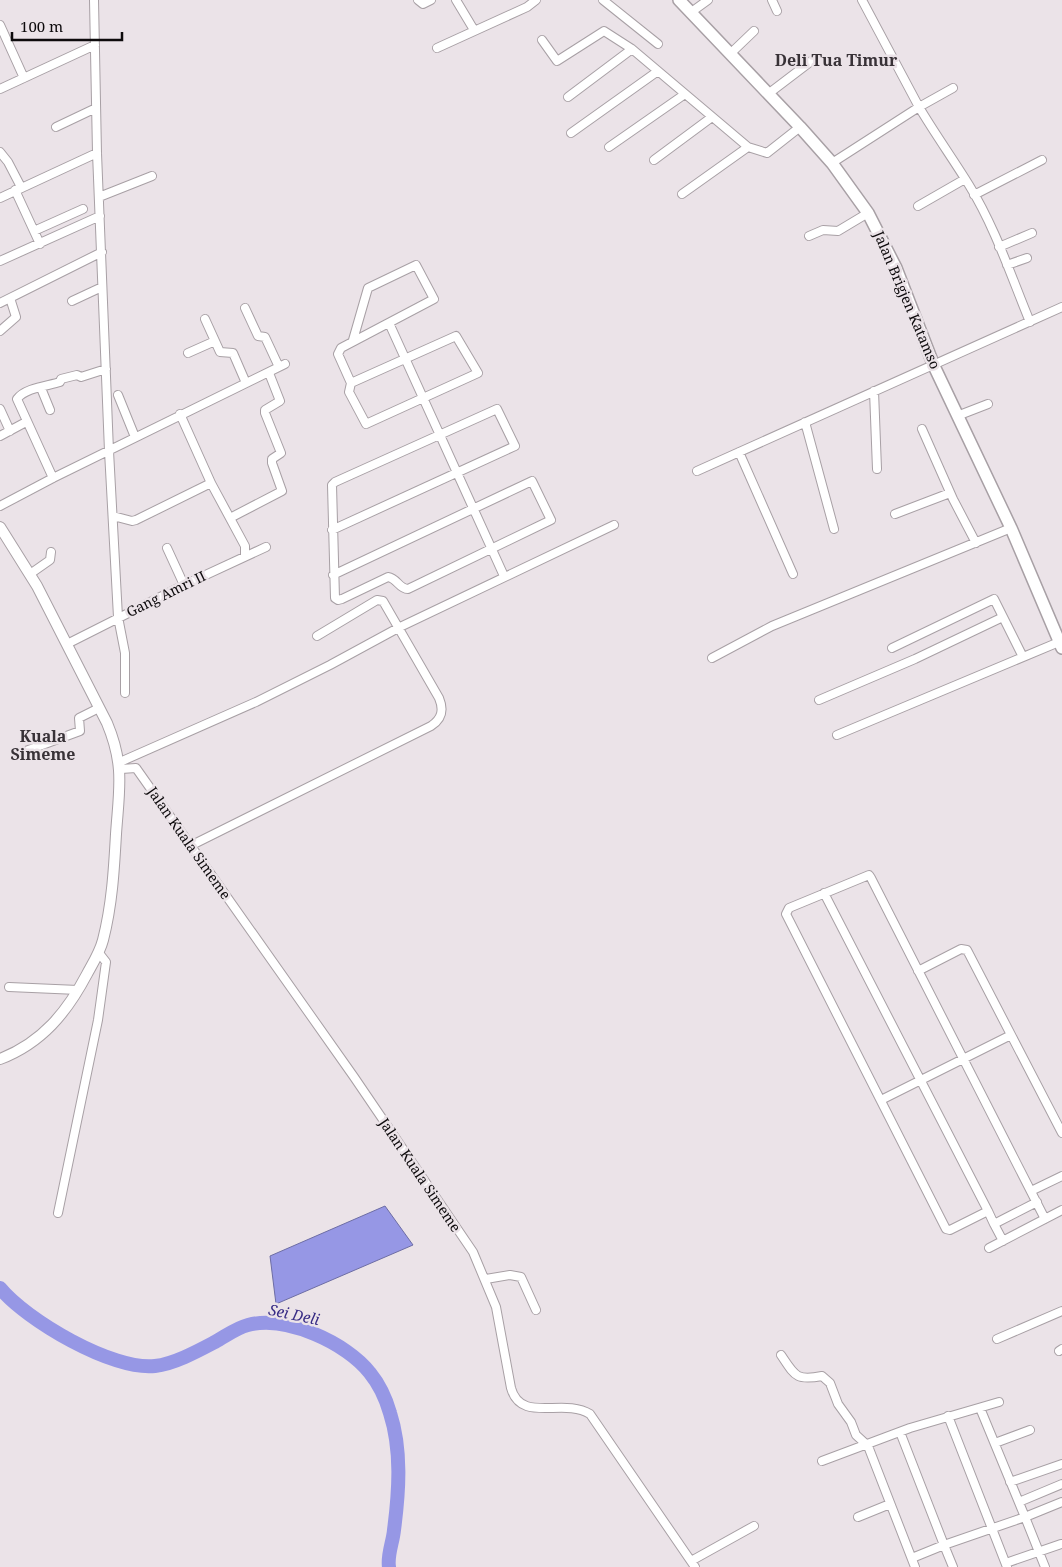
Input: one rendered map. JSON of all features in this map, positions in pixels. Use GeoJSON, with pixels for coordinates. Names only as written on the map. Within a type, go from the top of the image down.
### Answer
{"type":"FeatureCollection","features":[{"type":"Feature","properties":{"kind":"main road","name":"Jalan Brigjen Katamso"},"geometry":{"type":"LineString","coordinates":[[679,0],[832,164],[868,213],[896,268],[934,366],[1011,528],[1061,645]]}},
{"type":"Feature","properties":{"kind":"main road"},"geometry":{"type":"LineString","coordinates":[[0,527],[30,574],[67,644],[115,743],[120,766],[114,882],[103,941],[99,952],[68,1007],[38,1038],[0,1059]]}},
{"type":"Feature","properties":{"kind":"street"},"geometry":{"type":"LineString","coordinates":[[94,0],[97,153],[109,451],[118,617],[125,653],[125,693]]}},
{"type":"Feature","properties":{"kind":"street"},"geometry":{"type":"LineString","coordinates":[[418,0],[424,4],[431,0]]}},
{"type":"Feature","properties":{"kind":"street"},"geometry":{"type":"LineString","coordinates":[[456,0],[474,30]]}},
{"type":"Feature","properties":{"kind":"street"},"geometry":{"type":"LineString","coordinates":[[437,48],[527,7],[536,0]]}},
{"type":"Feature","properties":{"kind":"street"},"geometry":{"type":"LineString","coordinates":[[603,0],[658,44]]}},
{"type":"Feature","properties":{"kind":"street"},"geometry":{"type":"LineString","coordinates":[[690,12],[708,0]]}},
{"type":"Feature","properties":{"kind":"street"},"geometry":{"type":"LineString","coordinates":[[772,0],[777,11]]}},
{"type":"Feature","properties":{"kind":"street"},"geometry":{"type":"LineString","coordinates":[[862,0],[919,107],[974,194],[1007,265],[1030,322]]}},
{"type":"Feature","properties":{"kind":"street"},"geometry":{"type":"LineString","coordinates":[[0,25],[24,78]]}},
{"type":"Feature","properties":{"kind":"street"},"geometry":{"type":"LineString","coordinates":[[542,40],[557,61],[604,31],[632,49],[748,147],[766,153],[800,128]]}},
{"type":"Feature","properties":{"kind":"street"},"geometry":{"type":"LineString","coordinates":[[730,54],[754,31]]}},
{"type":"Feature","properties":{"kind":"street"},"geometry":{"type":"LineString","coordinates":[[0,90],[94,45]]}},
{"type":"Feature","properties":{"kind":"street"},"geometry":{"type":"LineString","coordinates":[[568,97],[632,49]]}},
{"type":"Feature","properties":{"kind":"street"},"geometry":{"type":"LineString","coordinates":[[768,94],[814,59]]}},
{"type":"Feature","properties":{"kind":"street"},"geometry":{"type":"LineString","coordinates":[[571,133],[658,71]]}},
{"type":"Feature","properties":{"kind":"street"},"geometry":{"type":"LineString","coordinates":[[832,164],[919,107],[954,88]]}},
{"type":"Feature","properties":{"kind":"street"},"geometry":{"type":"LineString","coordinates":[[609,147],[685,94]]}},
{"type":"Feature","properties":{"kind":"street"},"geometry":{"type":"LineString","coordinates":[[56,127],[96,108]]}},
{"type":"Feature","properties":{"kind":"street"},"geometry":{"type":"LineString","coordinates":[[654,160],[712,117]]}},
{"type":"Feature","properties":{"kind":"street"},"geometry":{"type":"LineString","coordinates":[[682,194],[748,147]]}},
{"type":"Feature","properties":{"kind":"street"},"geometry":{"type":"LineString","coordinates":[[0,152],[8,162],[40,244]]}},
{"type":"Feature","properties":{"kind":"street"},"geometry":{"type":"LineString","coordinates":[[0,198],[97,153]]}},
{"type":"Feature","properties":{"kind":"street"},"geometry":{"type":"LineString","coordinates":[[974,194],[1042,160]]}},
{"type":"Feature","properties":{"kind":"street"},"geometry":{"type":"LineString","coordinates":[[99,197],[152,176]]}},
{"type":"Feature","properties":{"kind":"street"},"geometry":{"type":"LineString","coordinates":[[918,206],[965,179]]}},
{"type":"Feature","properties":{"kind":"street"},"geometry":{"type":"LineString","coordinates":[[34,231],[83,209]]}},
{"type":"Feature","properties":{"kind":"street"},"geometry":{"type":"LineString","coordinates":[[809,236],[823,230],[838,231],[868,213]]}},
{"type":"Feature","properties":{"kind":"street"},"geometry":{"type":"LineString","coordinates":[[0,261],[100,216]]}},
{"type":"Feature","properties":{"kind":"street"},"geometry":{"type":"LineString","coordinates":[[999,247],[1032,233]]}},
{"type":"Feature","properties":{"kind":"street"},"geometry":{"type":"LineString","coordinates":[[0,303],[102,252]]}},
{"type":"Feature","properties":{"kind":"street"},"geometry":{"type":"LineString","coordinates":[[1007,265],[1027,258]]}},
{"type":"Feature","properties":{"kind":"street"},"geometry":{"type":"LineString","coordinates":[[351,383],[456,336],[478,373],[365,424],[349,392],[351,383],[338,354],[341,348],[353,340],[434,299],[416,265],[368,288],[353,340]]}},
{"type":"Feature","properties":{"kind":"street"},"geometry":{"type":"LineString","coordinates":[[72,301],[102,287]]}},
{"type":"Feature","properties":{"kind":"street"},"geometry":{"type":"LineString","coordinates":[[0,331],[16,317],[10,298]]}},
{"type":"Feature","properties":{"kind":"street"},"geometry":{"type":"LineString","coordinates":[[697,471],[1062,307]]}},
{"type":"Feature","properties":{"kind":"street"},"geometry":{"type":"LineString","coordinates":[[0,506],[180,414],[282,366],[265,337],[258,336],[245,308]]}},
{"type":"Feature","properties":{"kind":"street"},"geometry":{"type":"LineString","coordinates":[[204,319],[222,354],[233,353],[246,383]]}},
{"type":"Feature","properties":{"kind":"street"},"geometry":{"type":"LineString","coordinates":[[389,323],[504,576]]}},
{"type":"Feature","properties":{"kind":"street"},"geometry":{"type":"LineString","coordinates":[[188,353],[215,341]]}},
{"type":"Feature","properties":{"kind":"street"},"geometry":{"type":"LineString","coordinates":[[53,478],[17,399],[20,395],[60,382],[61,379],[77,375],[80,377],[106,369]]}},
{"type":"Feature","properties":{"kind":"street"},"geometry":{"type":"LineString","coordinates":[[230,518],[282,491],[272,463],[272,459],[281,453],[265,413],[266,410],[280,401],[269,373]]}},
{"type":"Feature","properties":{"kind":"street"},"geometry":{"type":"LineString","coordinates":[[41,388],[50,410]]}},
{"type":"Feature","properties":{"kind":"street"},"geometry":{"type":"LineString","coordinates":[[874,391],[877,469]]}},
{"type":"Feature","properties":{"kind":"street"},"geometry":{"type":"LineString","coordinates":[[118,395],[135,437]]}},
{"type":"Feature","properties":{"kind":"street"},"geometry":{"type":"LineString","coordinates":[[958,416],[988,404]]}},
{"type":"Feature","properties":{"kind":"street"},"geometry":{"type":"LineString","coordinates":[[332,530],[515,446],[497,409],[336,482],[332,489],[332,530],[333,575],[335,598],[340,600],[388,578],[394,579],[401,587],[408,589],[549,523],[551,518],[532,481],[475,510],[333,575]]}},
{"type":"Feature","properties":{"kind":"street"},"geometry":{"type":"LineString","coordinates":[[0,410],[10,430]]}},
{"type":"Feature","properties":{"kind":"street"},"geometry":{"type":"LineString","coordinates":[[180,414],[211,483],[245,546],[245,556]]}},
{"type":"Feature","properties":{"kind":"street"},"geometry":{"type":"LineString","coordinates":[[0,436],[26,422]]}},
{"type":"Feature","properties":{"kind":"street"},"geometry":{"type":"LineString","coordinates":[[805,422],[834,529]]}},
{"type":"Feature","properties":{"kind":"street"},"geometry":{"type":"LineString","coordinates":[[922,429],[950,493],[976,543]]}},
{"type":"Feature","properties":{"kind":"street"},"geometry":{"type":"LineString","coordinates":[[739,452],[793,574]]}},
{"type":"Feature","properties":{"kind":"street"},"geometry":{"type":"LineString","coordinates":[[113,516],[136,520],[211,483]]}},
{"type":"Feature","properties":{"kind":"street"},"geometry":{"type":"LineString","coordinates":[[896,514],[950,493]]}},
{"type":"Feature","properties":{"kind":"street"},"geometry":{"type":"LineString","coordinates":[[120,766],[256,702],[400,627],[504,576],[614,525]]}},
{"type":"Feature","properties":{"kind":"street"},"geometry":{"type":"LineString","coordinates":[[712,658],[772,626],[1011,528]]}},
{"type":"Feature","properties":{"kind":"street","name":"Gang Amri II"},"geometry":{"type":"LineString","coordinates":[[67,644],[118,617],[266,547]]}},
{"type":"Feature","properties":{"kind":"street"},"geometry":{"type":"LineString","coordinates":[[167,548],[184,585]]}},
{"type":"Feature","properties":{"kind":"street"},"geometry":{"type":"LineString","coordinates":[[30,574],[50,560],[51,552]]}},
{"type":"Feature","properties":{"kind":"street"},"geometry":{"type":"LineString","coordinates":[[192,846],[431,726],[440,718],[443,708],[439,698],[400,627],[380,599],[317,636]]}},
{"type":"Feature","properties":{"kind":"street"},"geometry":{"type":"LineString","coordinates":[[892,648],[994,599],[1023,657]]}},
{"type":"Feature","properties":{"kind":"street"},"geometry":{"type":"LineString","coordinates":[[819,700],[915,659],[1003,617]]}},
{"type":"Feature","properties":{"kind":"street"},"geometry":{"type":"LineString","coordinates":[[837,735],[1023,657],[1061,645]]}},
{"type":"Feature","properties":{"kind":"street"},"geometry":{"type":"LineString","coordinates":[[23,752],[78,732],[81,729],[79,718],[98,708]]}},
{"type":"Feature","properties":{"kind":"street","name":"Jalan Kuala Simeme"},"geometry":{"type":"LineString","coordinates":[[120,766],[136,768],[473,1252],[486,1279],[496,1307],[511,1388],[516,1400],[524,1407],[546,1408],[567,1406],[590,1414],[693,1564]]}},
{"type":"Feature","properties":{"kind":"street"},"geometry":{"type":"LineString","coordinates":[[988,1211],[950,1230],[946,1229],[786,914],[791,906],[868,874],[1045,1219]]}},
{"type":"Feature","properties":{"kind":"street"},"geometry":{"type":"LineString","coordinates":[[824,892],[922,1080],[1002,1241]]}},
{"type":"Feature","properties":{"kind":"street"},"geometry":{"type":"LineString","coordinates":[[918,971],[965,949],[1062,1133]]}},
{"type":"Feature","properties":{"kind":"street"},"geometry":{"type":"LineString","coordinates":[[58,1213],[98,1020],[106,962],[99,952]]}},
{"type":"Feature","properties":{"kind":"street"},"geometry":{"type":"LineString","coordinates":[[9,988],[78,990]]}},
{"type":"Feature","properties":{"kind":"street"},"geometry":{"type":"LineString","coordinates":[[881,1100],[1011,1035]]}},
{"type":"Feature","properties":{"kind":"street"},"geometry":{"type":"LineString","coordinates":[[1031,1191],[1062,1176]]}},
{"type":"Feature","properties":{"kind":"street"},"geometry":{"type":"LineString","coordinates":[[994,1224],[1037,1202]]}},
{"type":"Feature","properties":{"kind":"street"},"geometry":{"type":"LineString","coordinates":[[988,1248],[1062,1210]]}},
{"type":"Feature","properties":{"kind":"street"},"geometry":{"type":"LineString","coordinates":[[486,1279],[510,1275],[521,1277],[536,1310]]}},
{"type":"Feature","properties":{"kind":"street"},"geometry":{"type":"LineString","coordinates":[[997,1339],[1062,1311]]}},
{"type":"Feature","properties":{"kind":"street"},"geometry":{"type":"LineString","coordinates":[[781,1355],[794,1375],[800,1378],[813,1379],[822,1376],[827,1379],[838,1404],[851,1422],[856,1435],[866,1443],[913,1564],[944,1546],[993,1530],[1062,1502]]}},
{"type":"Feature","properties":{"kind":"street"},"geometry":{"type":"LineString","coordinates":[[822,1461],[866,1443],[948,1416],[999,1402]]}},
{"type":"Feature","properties":{"kind":"street"},"geometry":{"type":"LineString","coordinates":[[980,1408],[1045,1567]]}},
{"type":"Feature","properties":{"kind":"street"},"geometry":{"type":"LineString","coordinates":[[948,1416],[1007,1565],[1038,1551],[1061,1544]]}},
{"type":"Feature","properties":{"kind":"street"},"geometry":{"type":"LineString","coordinates":[[994,1443],[1030,1430]]}},
{"type":"Feature","properties":{"kind":"street"},"geometry":{"type":"LineString","coordinates":[[900,1432],[953,1567]]}},
{"type":"Feature","properties":{"kind":"street"},"geometry":{"type":"LineString","coordinates":[[1010,1482],[1062,1464]]}},
{"type":"Feature","properties":{"kind":"street"},"geometry":{"type":"LineString","coordinates":[[1019,1502],[1062,1484]]}},
{"type":"Feature","properties":{"kind":"street"},"geometry":{"type":"LineString","coordinates":[[858,1517],[890,1504]]}},
{"type":"Feature","properties":{"kind":"street"},"geometry":{"type":"LineString","coordinates":[[693,1564],[754,1526]]}},
{"type":"Feature","properties":{"kind":"water"},"geometry":{"type":"Polygon","coordinates":[[[385,1206],[413,1245],[276,1304],[270,1256],[385,1206]]]}},
{"type":"Feature","properties":{"kind":"waterway","name":"Sei Deli"},"geometry":{"type":"LineString","coordinates":[[0,1288],[12,1301],[29,1314],[72,1341],[94,1352],[137,1365],[155,1366],[170,1363],[186,1357],[239,1328],[263,1323],[297,1328],[315,1334],[347,1351],[360,1362],[376,1382],[382,1392],[394,1427],[398,1456],[398,1486],[389,1567]]}},
{"type":"Feature","properties":{"kind":"district","name":"Deli Tua Timur"},"geometry":{"type":"Point","coordinates":[836,60]}},
{"type":"Feature","properties":{"kind":"district","name":"Kuala Simeme"},"geometry":{"type":"Point","coordinates":[43,745]}}]}
